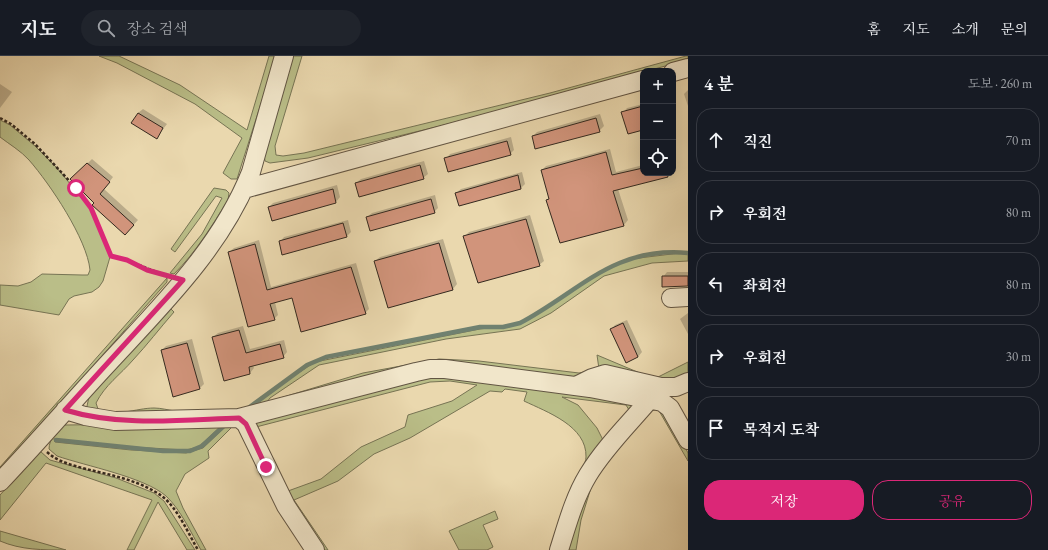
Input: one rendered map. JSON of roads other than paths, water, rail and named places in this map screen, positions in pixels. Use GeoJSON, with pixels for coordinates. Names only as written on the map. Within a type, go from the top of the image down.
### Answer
{"type":"FeatureCollection","features":[{"type":"Feature","properties":{"kind":"street"},"geometry":{"type":"LineString","coordinates":[[0,482],[37,443],[183,280],[220,234],[244,189],[257,154],[284,56]]}},
{"type":"Feature","properties":{"kind":"street"},"geometry":{"type":"LineString","coordinates":[[676,71],[688,68]]}},
{"type":"Feature","properties":{"kind":"street"},"geometry":{"type":"LineString","coordinates":[[244,189],[640,81]]}},
{"type":"Feature","properties":{"kind":"street"},"geometry":{"type":"LineString","coordinates":[[65,410],[85,416],[115,421],[239,418],[430,369],[458,370],[576,386],[662,402],[670,408],[688,440]]}},
{"type":"Feature","properties":{"kind":"street"},"geometry":{"type":"LineString","coordinates":[[576,386],[592,378],[605,374],[661,387],[676,387],[688,382]]}},
{"type":"Feature","properties":{"kind":"street"},"geometry":{"type":"LineString","coordinates":[[559,550],[575,502],[587,476],[601,455],[650,399]]}},
{"type":"Feature","properties":{"kind":"street"},"geometry":{"type":"LineString","coordinates":[[239,418],[246,424],[286,506],[315,550]]}},
{"type":"Feature","properties":{"kind":"waterway"},"geometry":{"type":"LineString","coordinates":[[247,409],[307,365],[326,357],[480,327],[503,327],[520,323],[541,311],[579,285],[617,264],[638,257],[662,253],[688,253]]}},
{"type":"Feature","properties":{"kind":"waterway"},"geometry":{"type":"LineString","coordinates":[[56,440],[163,451],[190,451],[202,446],[226,424]]}}]}
